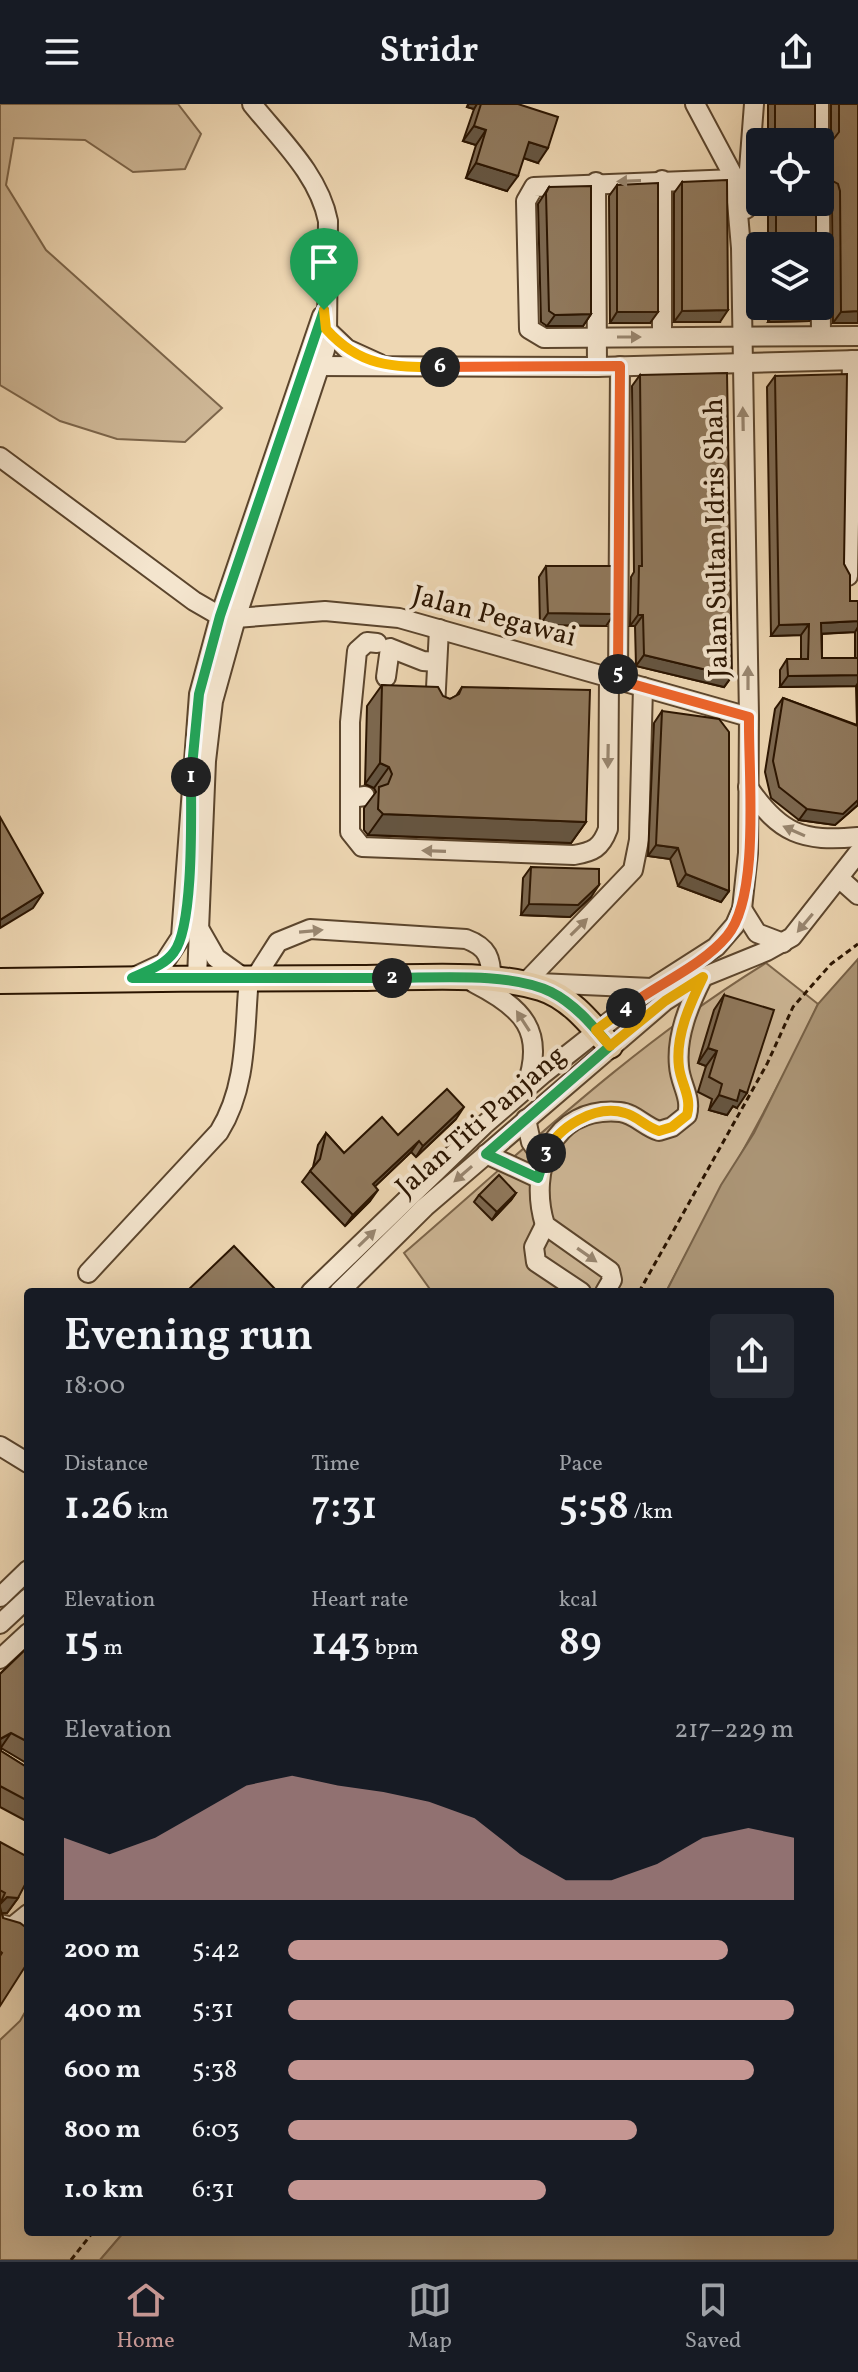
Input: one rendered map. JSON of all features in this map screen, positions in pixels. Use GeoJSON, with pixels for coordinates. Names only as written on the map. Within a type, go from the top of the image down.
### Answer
{"type":"FeatureCollection","features":[{"type":"Feature","properties":{"kind":"main road"},"geometry":{"type":"LineString","coordinates":[[0,981],[249,978],[508,982],[553,993],[603,1038]]}},
{"type":"Feature","properties":{"kind":"street"},"geometry":{"type":"LineString","coordinates":[[252,104],[305,170],[324,203],[328,221],[324,310],[313,366]]}},
{"type":"Feature","properties":{"kind":"street","name":"Jalan Sultan Idris Shah"},"geometry":{"type":"LineString","coordinates":[[695,104],[735,179],[741,248],[749,717],[748,872],[742,909],[727,937],[700,969]]}},
{"type":"Feature","properties":{"kind":"street"},"geometry":{"type":"LineString","coordinates":[[753,128],[754,104]]}},
{"type":"Feature","properties":{"kind":"street"},"geometry":{"type":"LineString","coordinates":[[819,104],[819,128]]}},
{"type":"Feature","properties":{"kind":"street"},"geometry":{"type":"LineString","coordinates":[[719,145],[735,152],[746,148]]}},
{"type":"Feature","properties":{"kind":"street"},"geometry":{"type":"LineString","coordinates":[[735,179],[542,184],[528,193],[527,321],[535,336],[858,336]]}},
{"type":"Feature","properties":{"kind":"street"},"geometry":{"type":"LineString","coordinates":[[662,180],[662,337]]}},
{"type":"Feature","properties":{"kind":"street"},"geometry":{"type":"LineString","coordinates":[[596,182],[597,367]]}},
{"type":"Feature","properties":{"kind":"street"},"geometry":{"type":"LineString","coordinates":[[741,248],[746,206]]}},
{"type":"Feature","properties":{"kind":"street"},"geometry":{"type":"LineString","coordinates":[[820,216],[821,336]]}},
{"type":"Feature","properties":{"kind":"street"},"geometry":{"type":"LineString","coordinates":[[132,978],[164,963],[181,937],[199,694],[326,329],[324,310]]}},
{"type":"Feature","properties":{"kind":"street"},"geometry":{"type":"LineString","coordinates":[[326,329],[347,349],[388,367]]}},
{"type":"Feature","properties":{"kind":"street"},"geometry":{"type":"LineString","coordinates":[[313,366],[597,367],[855,360],[848,576]]}},
{"type":"Feature","properties":{"kind":"street"},"geometry":{"type":"LineString","coordinates":[[377,643],[367,642],[357,651],[350,722],[357,797],[350,832],[362,847],[574,855],[599,848],[608,829],[620,366]]}},
{"type":"Feature","properties":{"kind":"street"},"geometry":{"type":"LineString","coordinates":[[0,457],[194,601],[228,617]]}},
{"type":"Feature","properties":{"kind":"street","name":"Jalan Pegawai"},"geometry":{"type":"LineString","coordinates":[[228,617],[325,611],[362,612],[399,618],[749,717]]}},
{"type":"Feature","properties":{"kind":"street"},"geometry":{"type":"LineString","coordinates":[[197,978],[210,720],[228,617]]}},
{"type":"Feature","properties":{"kind":"street"},"geometry":{"type":"LineString","coordinates":[[385,618],[377,643],[380,676],[390,648],[423,661],[437,662]]}},
{"type":"Feature","properties":{"kind":"street"},"geometry":{"type":"LineString","coordinates":[[435,708],[439,629]]}},
{"type":"Feature","properties":{"kind":"street"},"geometry":{"type":"LineString","coordinates":[[508,982],[633,870],[639,840],[643,687]]}},
{"type":"Feature","properties":{"kind":"street"},"geometry":{"type":"LineString","coordinates":[[748,787],[770,817],[800,836],[828,840],[858,837]]}},
{"type":"Feature","properties":{"kind":"street","name":"Jalan Titi Panjang"},"geometry":{"type":"LineString","coordinates":[[343,1288],[425,1207],[526,1119],[652,988],[783,943],[804,924],[855,857]]}},
{"type":"Feature","properties":{"kind":"street"},"geometry":{"type":"LineString","coordinates":[[840,879],[858,895]]}},
{"type":"Feature","properties":{"kind":"street"},"geometry":{"type":"LineString","coordinates":[[742,909],[757,933],[783,943]]}},
{"type":"Feature","properties":{"kind":"street"},"geometry":{"type":"LineString","coordinates":[[199,927],[216,958],[249,978]]}},
{"type":"Feature","properties":{"kind":"street"},"geometry":{"type":"LineString","coordinates":[[88,1273],[219,1132],[232,1111],[240,1082],[249,978],[278,942],[310,929],[466,939],[479,943],[487,951],[508,982]]}},
{"type":"Feature","properties":{"kind":"street"},"geometry":{"type":"LineString","coordinates":[[575,1288],[536,1262],[534,1247],[545,1225],[538,1178],[543,1159],[555,1137],[578,1120],[597,1114],[622,1112],[659,1131],[672,1127],[687,1115],[689,1098],[679,1068],[678,1052],[700,969]]}},
{"type":"Feature","properties":{"kind":"street","name":"Jalan Titi Panjang"},"geometry":{"type":"LineString","coordinates":[[315,1288],[525,1090],[665,1001],[700,969]]}},
{"type":"Feature","properties":{"kind":"street"},"geometry":{"type":"LineString","coordinates":[[466,979],[502,998],[528,1027],[535,1053],[525,1090]]}},
{"type":"Feature","properties":{"kind":"street"},"geometry":{"type":"LineString","coordinates":[[508,982],[652,988]]}},
{"type":"Feature","properties":{"kind":"street"},"geometry":{"type":"LineString","coordinates":[[526,1119],[531,1142],[543,1159]]}},
{"type":"Feature","properties":{"kind":"street"},"geometry":{"type":"LineString","coordinates":[[486,1154],[538,1178]]}},
{"type":"Feature","properties":{"kind":"street"},"geometry":{"type":"LineString","coordinates":[[545,1225],[610,1271],[612,1280],[607,1288]]}},
{"type":"Feature","properties":{"kind":"street"},"geometry":{"type":"LineString","coordinates":[[0,1446],[24,1461]]}},
{"type":"Feature","properties":{"kind":"street"},"geometry":{"type":"LineString","coordinates":[[4,1585],[24,1572]]}},
{"type":"Feature","properties":{"kind":"street"},"geometry":{"type":"LineString","coordinates":[[0,1624],[24,1602]]}},
{"type":"Feature","properties":{"kind":"street"},"geometry":{"type":"LineString","coordinates":[[0,1659],[24,1637]]}},
{"type":"Feature","properties":{"kind":"street"},"geometry":{"type":"LineString","coordinates":[[0,1924],[12,1927],[24,1917]]}},
{"type":"Feature","properties":{"kind":"path"},"geometry":{"type":"LineString","coordinates":[[641,1288],[767,1064],[793,1007],[831,964],[858,944]]}},
{"type":"Feature","properties":{"kind":"path"},"geometry":{"type":"LineString","coordinates":[[71,2260],[90,2236]]}},
{"type":"Feature","properties":{"kind":"shaded area"},"geometry":{"type":"Polygon","coordinates":[[[0,104],[178,104],[201,134],[185,169],[133,172],[85,140],[14,138],[6,185],[46,250],[222,408],[185,442],[117,439],[60,421],[0,385],[0,104]]]}},
{"type":"Feature","properties":{"kind":"shaded area"},"geometry":{"type":"Polygon","coordinates":[[[858,959],[858,2260],[100,2260],[121,2236],[834,2236],[834,1288],[668,1288],[721,1185],[754,1133],[818,1004],[858,959]]]}},
{"type":"Feature","properties":{"kind":"shaded area"},"geometry":{"type":"Polygon","coordinates":[[[766,963],[818,1004],[668,1288],[429,1288],[404,1253],[624,1064],[766,963]]]}},
{"type":"Feature","properties":{"kind":"shaded area"},"geometry":{"type":"Polygon","coordinates":[[[24,2014],[24,2236],[121,2236],[100,2260],[0,2260],[0,2040],[24,2014]]]}},
{"type":"Feature","properties":{"kind":"building"},"geometry":{"type":"Polygon","coordinates":[[[481,104],[518,104],[558,117],[548,148],[529,142],[518,176],[476,163],[486,130],[474,126],[481,104]]]}},
{"type":"Feature","properties":{"kind":"building"},"geometry":{"type":"Polygon","coordinates":[[[775,104],[815,104],[815,128],[775,128],[775,104]]]}},
{"type":"Feature","properties":{"kind":"building"},"geometry":{"type":"Polygon","coordinates":[[[839,104],[858,104],[858,311],[841,312],[838,184],[834,182],[834,138],[839,132],[839,104]]]}},
{"type":"Feature","properties":{"kind":"building"},"geometry":{"type":"Polygon","coordinates":[[[727,180],[728,310],[682,311],[682,182],[727,180]]]}},
{"type":"Feature","properties":{"kind":"building"},"geometry":{"type":"Polygon","coordinates":[[[658,183],[658,312],[617,312],[617,185],[658,183]]]}},
{"type":"Feature","properties":{"kind":"building"},"geometry":{"type":"Polygon","coordinates":[[[591,186],[591,314],[555,315],[549,311],[546,193],[549,187],[591,186]]]}},
{"type":"Feature","properties":{"kind":"building"},"geometry":{"type":"Polygon","coordinates":[[[776,216],[816,216],[816,232],[776,232],[776,216]]]}},
{"type":"Feature","properties":{"kind":"building"},"geometry":{"type":"Polygon","coordinates":[[[727,373],[732,676],[644,655],[643,615],[638,615],[639,566],[642,566],[640,375],[727,373]]]}},
{"type":"Feature","properties":{"kind":"building"},"geometry":{"type":"Polygon","coordinates":[[[847,374],[844,564],[850,575],[850,601],[858,601],[858,621],[821,623],[822,658],[858,658],[858,675],[788,676],[787,659],[808,659],[809,624],[779,625],[775,376],[847,374]]]}},
{"type":"Feature","properties":{"kind":"building"},"geometry":{"type":"Polygon","coordinates":[[[546,566],[615,566],[614,614],[548,613],[546,566]]]}},
{"type":"Feature","properties":{"kind":"building"},"geometry":{"type":"Polygon","coordinates":[[[382,685],[438,687],[443,696],[450,699],[459,694],[462,687],[590,690],[586,822],[383,814],[378,809],[379,787],[388,784],[392,774],[389,767],[380,763],[382,685]]]}},
{"type":"Feature","properties":{"kind":"building"},"geometry":{"type":"Polygon","coordinates":[[[783,698],[858,726],[858,800],[843,814],[807,809],[779,787],[773,761],[783,698]]]}},
{"type":"Feature","properties":{"kind":"building"},"geometry":{"type":"Polygon","coordinates":[[[662,711],[719,719],[729,732],[729,891],[686,874],[678,848],[656,845],[662,711]]]}},
{"type":"Feature","properties":{"kind":"building"},"geometry":{"type":"Polygon","coordinates":[[[0,817],[43,893],[0,920],[0,817]]]}},
{"type":"Feature","properties":{"kind":"building"},"geometry":{"type":"Polygon","coordinates":[[[531,867],[599,869],[599,885],[578,905],[529,904],[531,867]]]}},
{"type":"Feature","properties":{"kind":"building"},"geometry":{"type":"Polygon","coordinates":[[[724,995],[774,1010],[747,1093],[740,1090],[737,1101],[719,1095],[722,1084],[709,1077],[717,1051],[708,1048],[724,995]]]}},
{"type":"Feature","properties":{"kind":"building"},"geometry":{"type":"Polygon","coordinates":[[[447,1089],[464,1107],[423,1146],[419,1141],[373,1184],[378,1190],[353,1215],[310,1171],[320,1159],[326,1133],[344,1153],[382,1117],[398,1135],[447,1089]]]}},
{"type":"Feature","properties":{"kind":"building"},"geometry":{"type":"Polygon","coordinates":[[[499,1175],[516,1193],[497,1212],[479,1195],[499,1175]]]}},
{"type":"Feature","properties":{"kind":"building"},"geometry":{"type":"Polygon","coordinates":[[[234,1246],[274,1288],[190,1288],[234,1246]]]}},
{"type":"Feature","properties":{"kind":"building"},"geometry":{"type":"Polygon","coordinates":[[[24,1651],[24,1740],[11,1733],[0,1739],[0,1674],[24,1651]]]}},
{"type":"Feature","properties":{"kind":"building"},"geometry":{"type":"Polygon","coordinates":[[[0,1739],[1,1751],[24,1765],[24,1799],[0,1786],[0,1739]]]}},
{"type":"Feature","properties":{"kind":"building"},"geometry":{"type":"Polygon","coordinates":[[[0,1842],[24,1855],[24,1887],[18,1898],[7,1897],[0,1904],[5,1893],[0,1890],[0,1842]]]}},
{"type":"Feature","properties":{"kind":"building"},"geometry":{"type":"Polygon","coordinates":[[[0,1907],[3,1918],[24,1926],[24,1968],[0,2006],[2,1953],[0,1907]]]}},
{"type":"Feature","properties":{"kind":"route"},"geometry":{"type":"LineString","coordinates":[[324,310],[220,616],[199,694],[192,761],[188,882],[181,937],[177,948],[164,963],[132,978],[450,978],[529,985],[553,993],[589,1021],[610,1046],[486,1154],[512,1163],[538,1178],[541,1164],[555,1137],[578,1120],[607,1112],[622,1112],[652,1129],[664,1131],[687,1115],[689,1098],[679,1068],[678,1052],[691,1001],[703,977],[665,1001],[610,1046],[596,1030],[652,988],[716,947],[735,925],[747,889],[749,717],[618,680],[620,366],[388,367],[338,342],[326,329],[324,310]]}}]}
